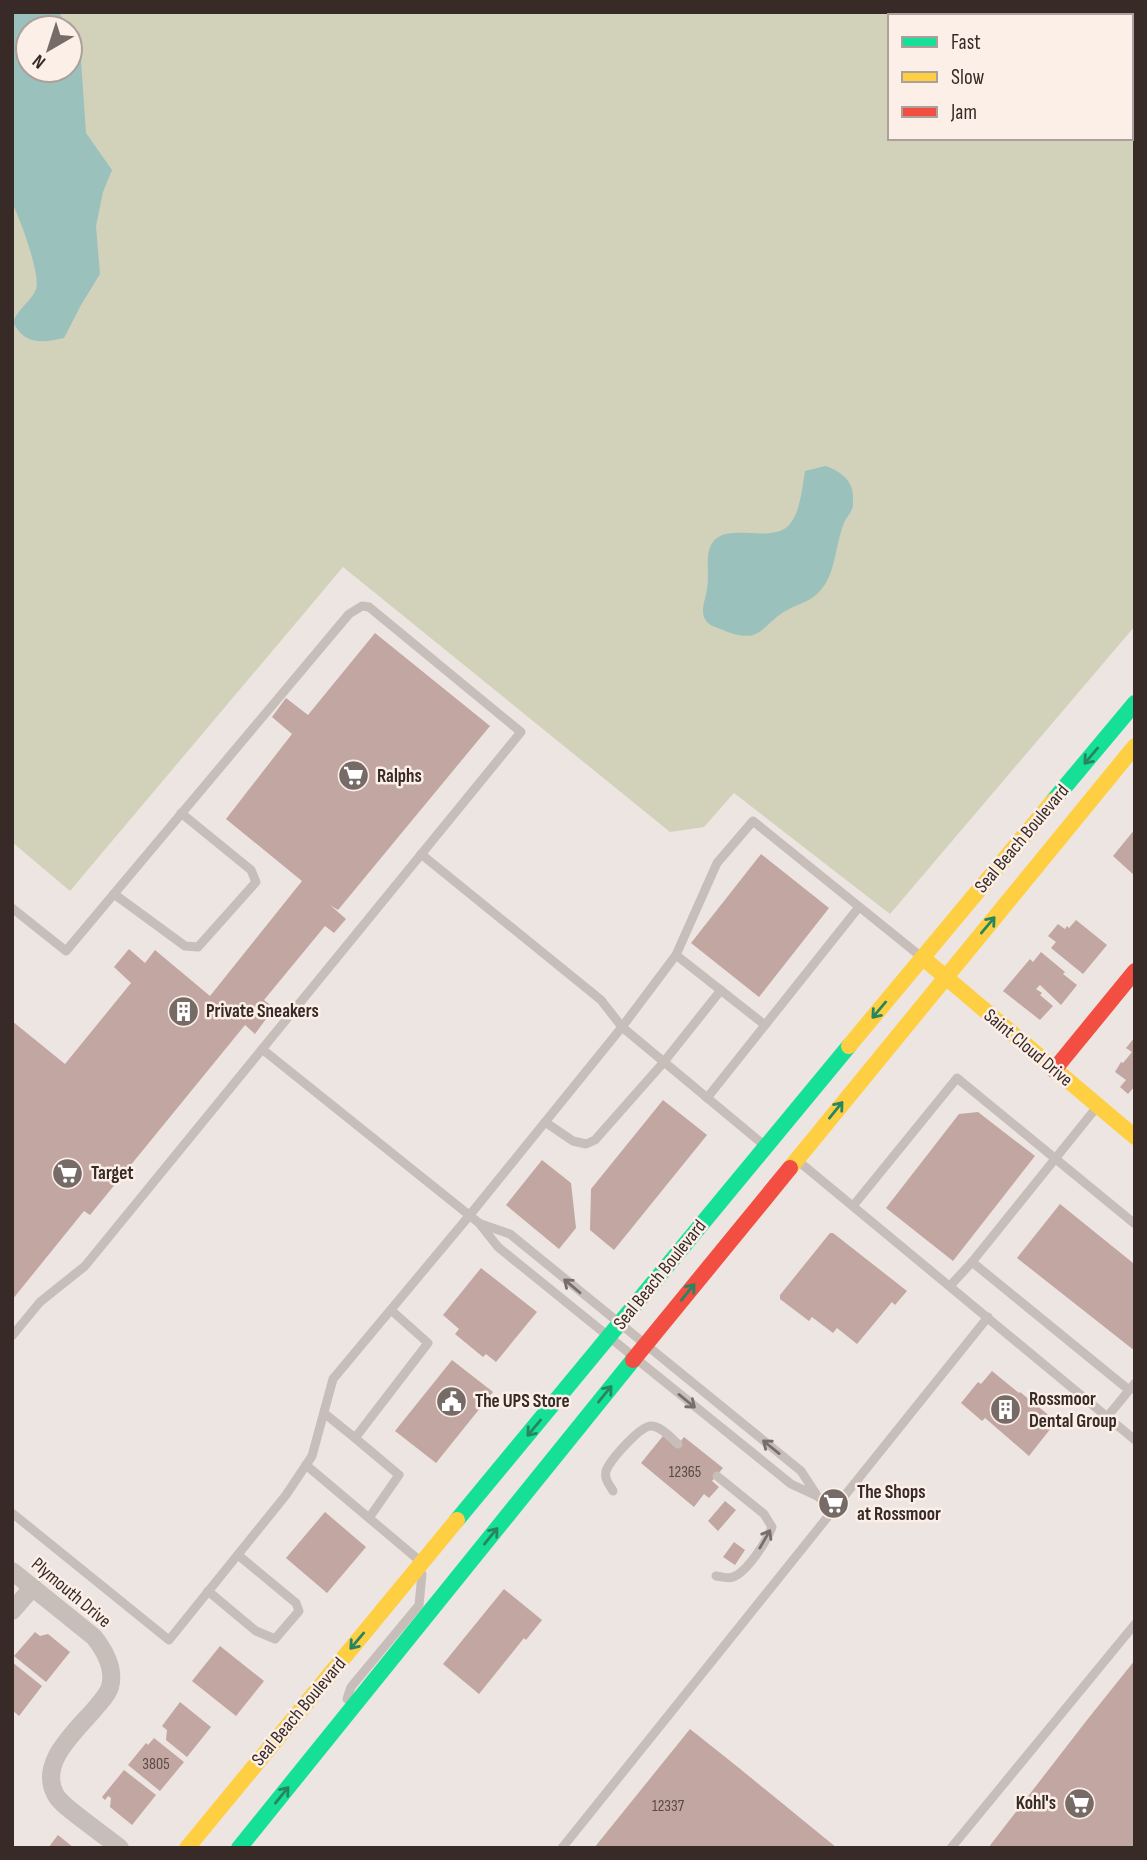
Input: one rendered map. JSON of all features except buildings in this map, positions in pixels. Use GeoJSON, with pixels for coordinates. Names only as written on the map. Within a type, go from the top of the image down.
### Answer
{"type":"FeatureCollection","features":[{"type":"Feature","properties":{"kind":"main road","name":"Seal Beach Boulevard"},"geometry":{"type":"LineString","coordinates":[[187,1848],[765,1146],[1135,704]]}},
{"type":"Feature","properties":{"kind":"main road","name":"Seal Beach Boulevard"},"geometry":{"type":"LineString","coordinates":[[239,1848],[639,1352],[1135,746]]}},
{"type":"Feature","properties":{"kind":"main road","name":"Saint Cloud Drive"},"geometry":{"type":"LineString","coordinates":[[923,958],[1135,1137]]}},
{"type":"Feature","properties":{"kind":"main road"},"geometry":{"type":"LineString","coordinates":[[1054,1070],[1135,971]]}},
{"type":"Feature","properties":{"kind":"street","name":"Plymouth Drive"},"geometry":{"type":"LineString","coordinates":[[12,1571],[94,1637],[109,1662],[110,1687],[58,1754],[52,1766],[52,1784],[57,1798],[120,1848]]}},
{"type":"Feature","properties":{"kind":"street"},"geometry":{"type":"LineString","coordinates":[[12,1611],[33,1587]]}},
{"type":"Feature","properties":{"kind":"lane"},"geometry":{"type":"LineString","coordinates":[[12,908],[66,951],[349,614],[362,606],[369,607],[521,732],[85,1266],[40,1302],[12,1336]]}},
{"type":"Feature","properties":{"kind":"lane"},"geometry":{"type":"LineString","coordinates":[[114,894],[185,946],[198,947],[256,882],[251,870],[181,813]]}},
{"type":"Feature","properties":{"kind":"lane"},"geometry":{"type":"LineString","coordinates":[[12,1513],[169,1640],[286,1495],[312,1457],[333,1379],[622,1027],[676,955],[717,863],[752,821],[923,958]]}},
{"type":"Feature","properties":{"kind":"lane"},"geometry":{"type":"LineString","coordinates":[[421,854],[601,1000],[622,1027],[765,1146]]}},
{"type":"Feature","properties":{"kind":"lane"},"geometry":{"type":"LineString","coordinates":[[707,1098],[859,906]]}},
{"type":"Feature","properties":{"kind":"lane"},"geometry":{"type":"LineString","coordinates":[[676,955],[765,1025]]}},
{"type":"Feature","properties":{"kind":"lane"},"geometry":{"type":"LineString","coordinates":[[545,1122],[573,1141],[586,1144],[595,1140],[663,1063],[721,990]]}},
{"type":"Feature","properties":{"kind":"lane"},"geometry":{"type":"LineString","coordinates":[[262,1049],[469,1216],[479,1223],[510,1234],[614,1331],[791,1484],[817,1496],[834,1509]]}},
{"type":"Feature","properties":{"kind":"lane"},"geometry":{"type":"LineString","coordinates":[[853,1206],[957,1078],[1135,1224]]}},
{"type":"Feature","properties":{"kind":"lane"},"geometry":{"type":"LineString","coordinates":[[950,1286],[1097,1106]]}},
{"type":"Feature","properties":{"kind":"lane"},"geometry":{"type":"LineString","coordinates":[[796,1159],[1135,1440]]}},
{"type":"Feature","properties":{"kind":"lane"},"geometry":{"type":"LineString","coordinates":[[479,1223],[498,1247],[801,1471],[817,1496]]}},
{"type":"Feature","properties":{"kind":"lane"},"geometry":{"type":"LineString","coordinates":[[972,1262],[1132,1387],[1107,1417]]}},
{"type":"Feature","properties":{"kind":"lane"},"geometry":{"type":"LineString","coordinates":[[355,1438],[428,1343],[391,1310]]}},
{"type":"Feature","properties":{"kind":"lane"},"geometry":{"type":"LineString","coordinates":[[562,1848],[988,1317]]}},
{"type":"Feature","properties":{"kind":"lane"},"geometry":{"type":"LineString","coordinates":[[324,1413],[399,1475],[369,1518]]}},
{"type":"Feature","properties":{"kind":"lane"},"geometry":{"type":"LineString","coordinates":[[613,1491],[606,1479],[607,1469],[639,1431],[648,1426],[657,1427],[678,1444]]}},
{"type":"Feature","properties":{"kind":"lane"},"geometry":{"type":"LineString","coordinates":[[306,1465],[422,1563],[419,1605],[351,1687],[340,1722]]}},
{"type":"Feature","properties":{"kind":"lane"},"geometry":{"type":"LineString","coordinates":[[716,1576],[730,1578],[740,1573],[768,1539],[772,1527],[764,1514],[717,1476]]}},
{"type":"Feature","properties":{"kind":"lane"},"geometry":{"type":"LineString","coordinates":[[208,1591],[256,1631],[275,1639],[299,1611],[296,1603],[238,1555]]}},
{"type":"Feature","properties":{"kind":"lane"},"geometry":{"type":"LineString","coordinates":[[951,1848],[1135,1624]]}},
{"type":"Feature","properties":{"kind":"green space"},"geometry":{"type":"Polygon","coordinates":[[[12,12],[1135,12],[1135,626],[890,914],[734,793],[704,827],[670,832],[343,567],[70,891],[12,842],[12,12]]]}},
{"type":"Feature","properties":{"kind":"water"},"geometry":{"type":"Polygon","coordinates":[[[12,12],[59,12],[60,14],[14,14],[14,84],[83,84],[86,133],[112,170],[103,192],[96,226],[100,274],[64,338],[34,340],[23,335],[13,322],[34,294],[37,282],[29,246],[12,203],[12,12]]]}},
{"type":"Feature","properties":{"kind":"water"},"geometry":{"type":"Polygon","coordinates":[[[1135,12],[1135,111],[1133,14],[1062,14],[1135,12]]]}},
{"type":"Feature","properties":{"kind":"water"},"geometry":{"type":"Polygon","coordinates":[[[825,466],[838,471],[848,481],[852,489],[853,505],[844,523],[825,585],[813,598],[781,614],[754,634],[736,635],[708,623],[703,608],[711,545],[718,537],[727,534],[763,534],[784,529],[794,519],[797,511],[805,471],[825,466]]]}},
{"type":"Feature","properties":{"kind":"traffic: fast"},"geometry":{"type":"LineString","coordinates":[[1053,801],[1135,703]]}},
{"type":"Feature","properties":{"kind":"traffic: fast"},"geometry":{"type":"LineString","coordinates":[[457,1520],[849,1046]]}},
{"type":"Feature","properties":{"kind":"traffic: fast"},"geometry":{"type":"LineString","coordinates":[[239,1848],[633,1360]]}},
{"type":"Feature","properties":{"kind":"traffic: slow"},"geometry":{"type":"LineString","coordinates":[[790,1168],[1135,746]]}},
{"type":"Feature","properties":{"kind":"traffic: slow"},"geometry":{"type":"LineString","coordinates":[[849,1046],[1053,801]]}},
{"type":"Feature","properties":{"kind":"traffic: slow"},"geometry":{"type":"LineString","coordinates":[[923,958],[1135,1137]]}},
{"type":"Feature","properties":{"kind":"traffic: slow"},"geometry":{"type":"LineString","coordinates":[[187,1848],[457,1520]]}},
{"type":"Feature","properties":{"kind":"traffic: jam"},"geometry":{"type":"LineString","coordinates":[[1054,1070],[1135,971]]}},
{"type":"Feature","properties":{"kind":"traffic: jam"},"geometry":{"type":"LineString","coordinates":[[633,1360],[790,1168]]}},
{"type":"Feature","properties":{"kind":"place","name":"Ralphs"},"geometry":{"type":"Point","coordinates":[354,776]}},
{"type":"Feature","properties":{"kind":"place","name":"Private Sneakers"},"geometry":{"type":"Point","coordinates":[183,1011]}},
{"type":"Feature","properties":{"kind":"place","name":"Target"},"geometry":{"type":"Point","coordinates":[68,1173]}},
{"type":"Feature","properties":{"kind":"place","name":"The UPS Store"},"geometry":{"type":"Point","coordinates":[452,1401]}},
{"type":"Feature","properties":{"kind":"place","name":"Rossmoor Dental Group"},"geometry":{"type":"Point","coordinates":[1006,1410]}},
{"type":"Feature","properties":{"kind":"place","name":"The Shops at Rossmoor"},"geometry":{"type":"Point","coordinates":[834,1503]}},
{"type":"Feature","properties":{"kind":"place","name":"Kohl's"},"geometry":{"type":"Point","coordinates":[1079,1803]}}]}
